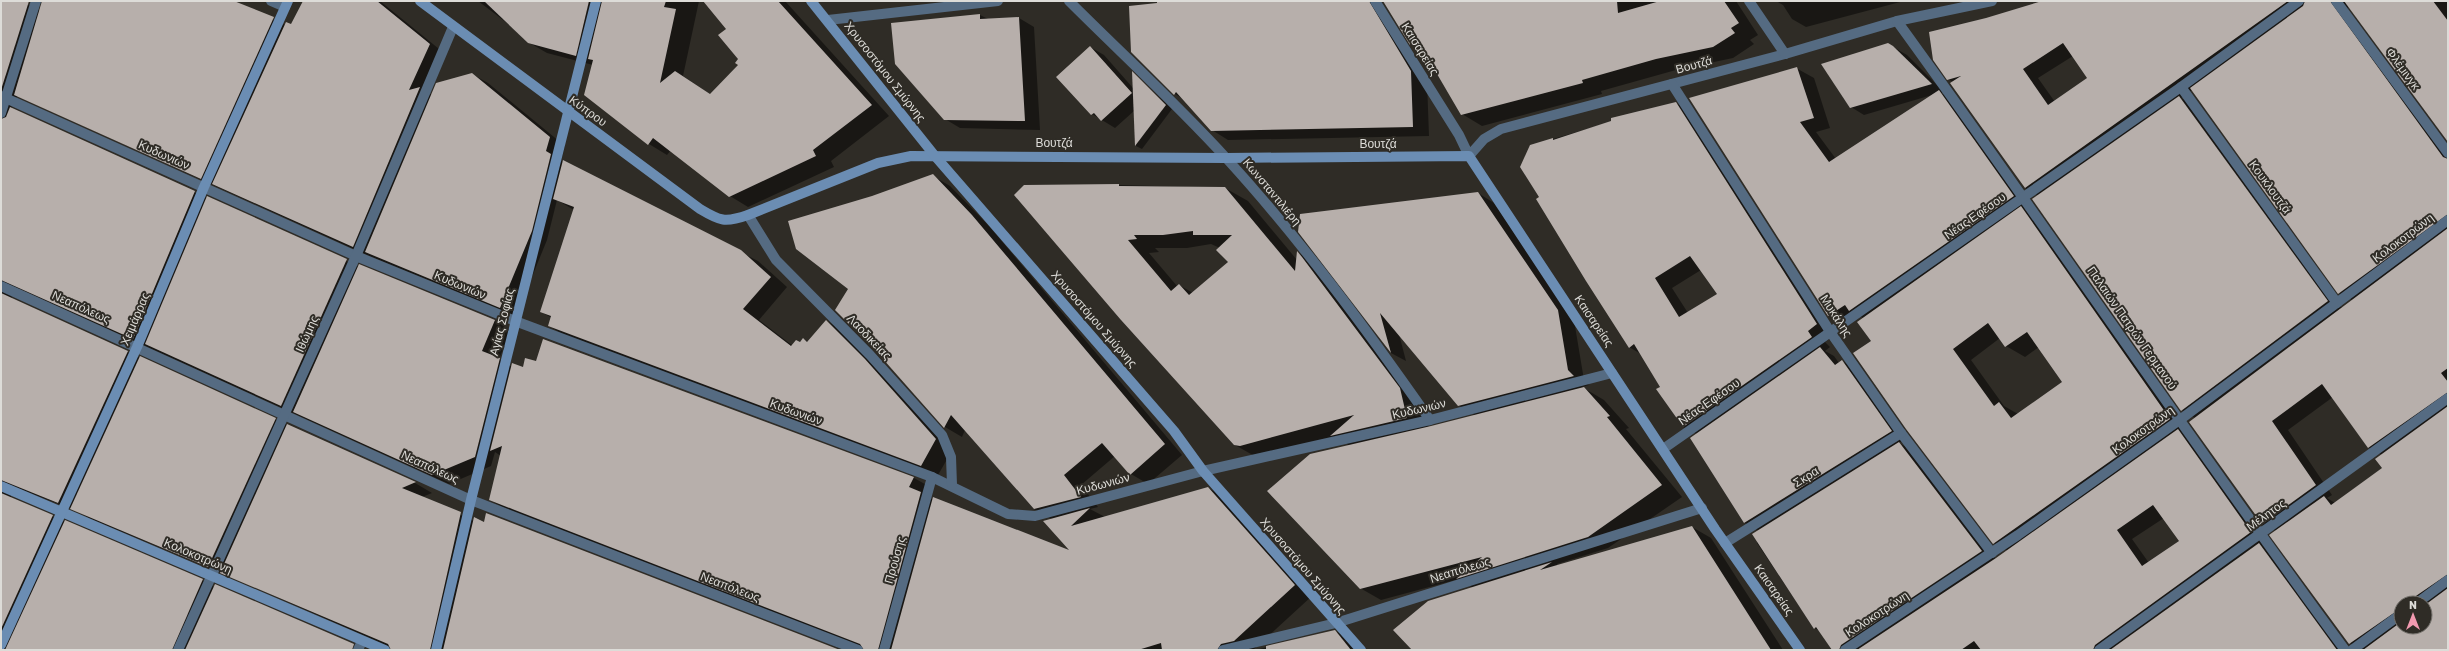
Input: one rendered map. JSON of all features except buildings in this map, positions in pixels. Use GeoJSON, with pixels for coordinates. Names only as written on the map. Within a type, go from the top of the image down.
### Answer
{"type":"FeatureCollection","features":[{"type":"Feature","properties":{"kind":"street"},"geometry":{"type":"LineString","coordinates":[[1,113],[3,97],[36,1]]}},
{"type":"Feature","properties":{"kind":"street"},"geometry":{"type":"LineString","coordinates":[[271,1],[287,4]]}},
{"type":"Feature","properties":{"kind":"street","name":"Κύπρου"},"geometry":{"type":"LineString","coordinates":[[420,1],[700,209],[719,220],[730,221],[748,216]]}},
{"type":"Feature","properties":{"kind":"street","name":"Αγίας Σοφίας"},"geometry":{"type":"LineString","coordinates":[[436,650],[515,321],[569,113],[596,1]]}},
{"type":"Feature","properties":{"kind":"street","name":"Χρυσοστόμου Σμύρνης"},"geometry":{"type":"LineString","coordinates":[[811,1],[828,20],[935,156],[1174,431],[1203,471],[1361,650]]}},
{"type":"Feature","properties":{"kind":"street"},"geometry":{"type":"LineString","coordinates":[[828,20],[998,1]]}},
{"type":"Feature","properties":{"kind":"street","name":"Κωνσταντιλιέρη"},"geometry":{"type":"LineString","coordinates":[[1069,1],[1226,158],[1280,220],[1388,361],[1430,420]]}},
{"type":"Feature","properties":{"kind":"street","name":"Καισαρείας"},"geometry":{"type":"LineString","coordinates":[[1376,1],[1459,135],[1469,156],[1725,543],[1800,650]]}},
{"type":"Feature","properties":{"kind":"street"},"geometry":{"type":"LineString","coordinates":[[1749,1],[1785,54]]}},
{"type":"Feature","properties":{"kind":"street","name":"Βουτζά"},"geometry":{"type":"LineString","coordinates":[[748,216],[878,163],[911,156],[1226,158],[1469,156],[1484,140],[1501,129],[1785,54],[1897,21],[1992,1]]}},
{"type":"Feature","properties":{"kind":"street","name":"Νέας Εφέσου"},"geometry":{"type":"LineString","coordinates":[[1663,450],[2025,197],[2299,1]]}},
{"type":"Feature","properties":{"kind":"street","name":"Φλέμινγκ"},"geometry":{"type":"LineString","coordinates":[[2336,1],[2448,153]]}},
{"type":"Feature","properties":{"kind":"street","name":"Χειμάρρας"},"geometry":{"type":"LineString","coordinates":[[1,645],[138,347],[204,187],[287,4]]}},
{"type":"Feature","properties":{"kind":"street","name":"Παλαιών Πατρών Γερμανού"},"geometry":{"type":"LineString","coordinates":[[1897,21],[2025,197],[2261,535],[2346,650]]}},
{"type":"Feature","properties":{"kind":"street","name":"Ιθώμης"},"geometry":{"type":"LineString","coordinates":[[178,650],[213,577],[356,256],[453,27]]}},
{"type":"Feature","properties":{"kind":"street","name":"Μυκάλης"},"geometry":{"type":"LineString","coordinates":[[1672,84],[1831,333],[1901,433],[1992,553]]}},
{"type":"Feature","properties":{"kind":"street","name":"Κουκλουτζά"},"geometry":{"type":"LineString","coordinates":[[2181,86],[2337,303]]}},
{"type":"Feature","properties":{"kind":"street","name":"Κυδωνιών"},"geometry":{"type":"LineString","coordinates":[[3,97],[356,256],[515,321],[932,477],[952,485],[1008,514],[1035,516],[1203,471],[1430,420],[1612,372]]}},
{"type":"Feature","properties":{"kind":"street","name":"Λαοδικείας"},"geometry":{"type":"LineString","coordinates":[[748,216],[776,260],[870,355],[942,435],[951,457],[952,485]]}},
{"type":"Feature","properties":{"kind":"street","name":"Κολοκοτρώνη"},"geometry":{"type":"LineString","coordinates":[[1845,650],[1992,553],[2181,419],[2448,220]]}},
{"type":"Feature","properties":{"kind":"street","name":"Νεαπόλεως"},"geometry":{"type":"LineString","coordinates":[[1,286],[138,347],[471,500],[858,650]]}},
{"type":"Feature","properties":{"kind":"street","name":"Μέλητος"},"geometry":{"type":"LineString","coordinates":[[2099,650],[2261,535],[2448,398]]}},
{"type":"Feature","properties":{"kind":"street","name":"Σκρα"},"geometry":{"type":"LineString","coordinates":[[1725,543],[1901,433]]}},
{"type":"Feature","properties":{"kind":"street","name":"Προύσης"},"geometry":{"type":"LineString","coordinates":[[884,650],[932,477]]}},
{"type":"Feature","properties":{"kind":"street","name":"Κολοκοτρώνη"},"geometry":{"type":"LineString","coordinates":[[1,486],[213,577],[360,645],[385,650]]}},
{"type":"Feature","properties":{"kind":"street","name":"Νεαπόλεως"},"geometry":{"type":"LineString","coordinates":[[1223,650],[1336,623],[1702,508]]}},
{"type":"Feature","properties":{"kind":"street"},"geometry":{"type":"LineString","coordinates":[[2428,595],[2448,580]]}},
{"type":"Feature","properties":{"kind":"street"},"geometry":{"type":"LineString","coordinates":[[2352,650],[2393,620]]}}]}
